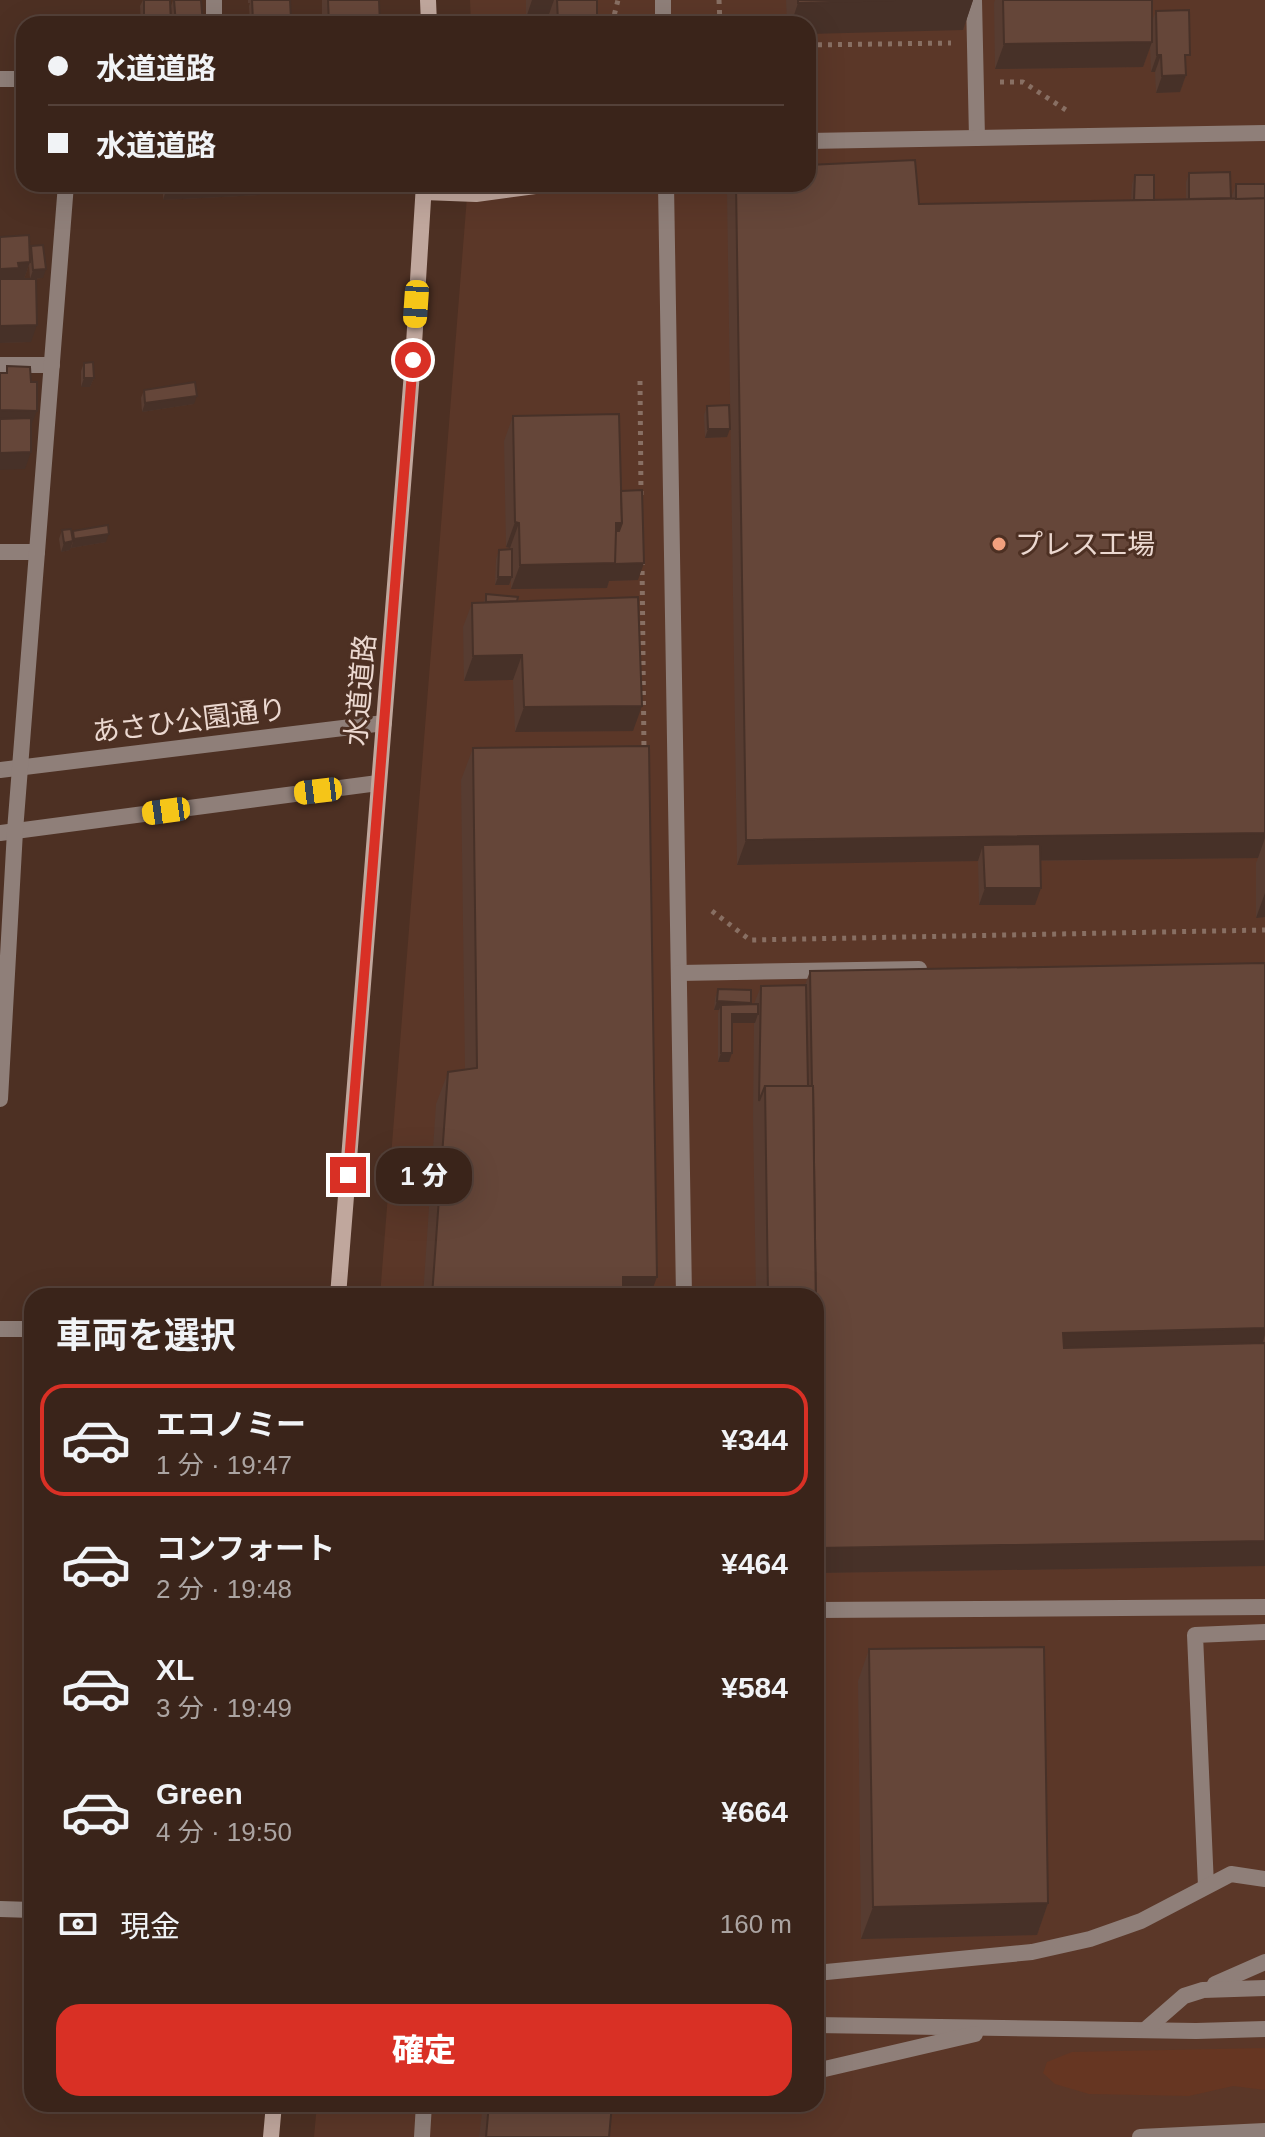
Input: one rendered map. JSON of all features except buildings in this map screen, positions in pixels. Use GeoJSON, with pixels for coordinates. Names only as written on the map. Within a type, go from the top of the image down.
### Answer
{"type":"FeatureCollection","features":[{"type":"Feature","properties":{"kind":"street"},"geometry":{"type":"LineString","coordinates":[[974,0],[977,138]]}},
{"type":"Feature","properties":{"kind":"street"},"geometry":{"type":"LineString","coordinates":[[816,141],[1265,133]]}},
{"type":"Feature","properties":{"kind":"street"},"geometry":{"type":"LineString","coordinates":[[0,1099],[7,832],[21,767],[65,192]]}},
{"type":"Feature","properties":{"kind":"street","name":"水道道路"},"geometry":{"type":"LineString","coordinates":[[339,1288],[424,192]]}},
{"type":"Feature","properties":{"kind":"street"},"geometry":{"type":"LineString","coordinates":[[459,192],[491,192]]}},
{"type":"Feature","properties":{"kind":"street"},"geometry":{"type":"LineString","coordinates":[[666,192],[684,1288]]}},
{"type":"Feature","properties":{"kind":"street"},"geometry":{"type":"LineString","coordinates":[[0,365],[52,365]]}},
{"type":"Feature","properties":{"kind":"street"},"geometry":{"type":"LineString","coordinates":[[0,552],[37,552]]}},
{"type":"Feature","properties":{"kind":"street","name":"あさひ公園通り"},"geometry":{"type":"LineString","coordinates":[[0,770],[384,723]]}},
{"type":"Feature","properties":{"kind":"street"},"geometry":{"type":"LineString","coordinates":[[7,832],[378,783]]}},
{"type":"Feature","properties":{"kind":"street"},"geometry":{"type":"LineString","coordinates":[[679,973],[932,969]]}},
{"type":"Feature","properties":{"kind":"street"},"geometry":{"type":"LineString","coordinates":[[0,1329],[24,1329]]}},
{"type":"Feature","properties":{"kind":"street"},"geometry":{"type":"LineString","coordinates":[[824,1610],[1265,1607]]}},
{"type":"Feature","properties":{"kind":"street"},"geometry":{"type":"LineString","coordinates":[[1206,1886],[1195,1635],[1265,1632]]}},
{"type":"Feature","properties":{"kind":"street"},"geometry":{"type":"LineString","coordinates":[[824,1972],[1032,1952],[1090,1939],[1141,1921],[1231,1874],[1265,1879]]}},
{"type":"Feature","properties":{"kind":"street"},"geometry":{"type":"LineString","coordinates":[[0,1909],[24,1910]]}},
{"type":"Feature","properties":{"kind":"street"},"geometry":{"type":"LineString","coordinates":[[1145,2030],[1184,1996],[1265,1962]]}},
{"type":"Feature","properties":{"kind":"street"},"geometry":{"type":"LineString","coordinates":[[1203,1990],[1265,1988]]}},
{"type":"Feature","properties":{"kind":"street"},"geometry":{"type":"LineString","coordinates":[[824,2025],[1265,2029]]}},
{"type":"Feature","properties":{"kind":"street"},"geometry":{"type":"LineString","coordinates":[[824,2069],[916,2046],[1008,2028]]}},
{"type":"Feature","properties":{"kind":"street"},"geometry":{"type":"LineString","coordinates":[[271,2137],[273,2112]]}},
{"type":"Feature","properties":{"kind":"street"},"geometry":{"type":"LineString","coordinates":[[422,2137],[424,2112]]}},
{"type":"Feature","properties":{"kind":"street"},"geometry":{"type":"LineString","coordinates":[[1140,2137],[1265,2131]]}},
{"type":"Feature","properties":{"kind":"path"},"geometry":{"type":"LineString","coordinates":[[816,45],[960,43]]}},
{"type":"Feature","properties":{"kind":"path"},"geometry":{"type":"LineString","coordinates":[[991,82],[1023,82],[1067,111]]}},
{"type":"Feature","properties":{"kind":"path"},"geometry":{"type":"LineString","coordinates":[[640,378],[641,502]]}},
{"type":"Feature","properties":{"kind":"path"},"geometry":{"type":"LineString","coordinates":[[642,548],[644,759]]}},
{"type":"Feature","properties":{"kind":"path"},"geometry":{"type":"LineString","coordinates":[[712,911],[750,940],[1265,930]]}},
{"type":"Feature","properties":{"kind":"shaded area"},"geometry":{"type":"Polygon","coordinates":[[[470,0],[1265,0],[1265,2137],[314,2137],[316,2112],[824,2112],[824,1288],[381,1288],[467,192],[816,192],[816,16],[471,16],[470,0]]]}},
{"type":"Feature","properties":{"kind":"shaded area"},"geometry":{"type":"Polygon","coordinates":[[[1265,2048],[1265,2090],[1233,2086],[1189,2096],[1089,2094],[1055,2084],[1043,2073],[1047,2062],[1072,2052],[1265,2048]]]}},
{"type":"Feature","properties":{"kind":"place","name":"プレス工場"},"geometry":{"type":"Point","coordinates":[999,544]}},
{"type":"Feature","properties":{"kind":"route"},"geometry":{"type":"LineString","coordinates":[[348,1175],[413,360]]}}]}
